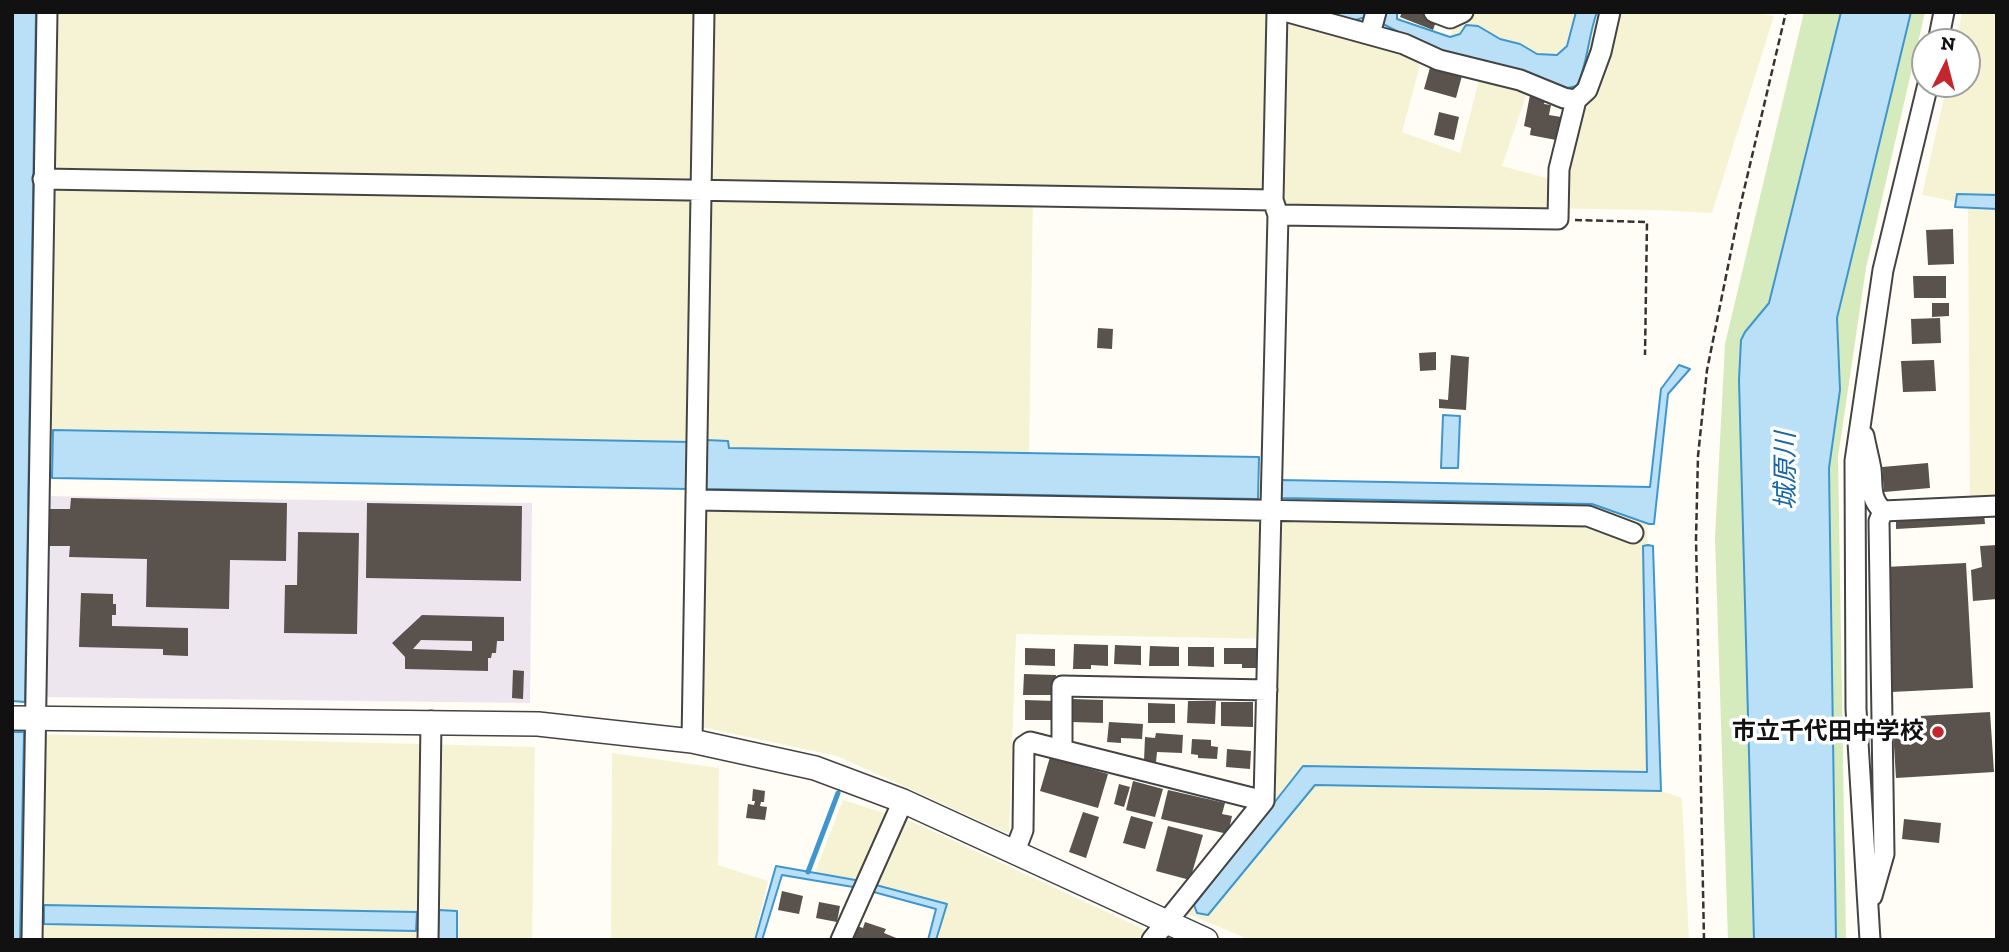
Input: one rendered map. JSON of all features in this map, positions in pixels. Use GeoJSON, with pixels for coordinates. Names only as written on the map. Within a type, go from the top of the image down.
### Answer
{"type":"FeatureCollection","features":[{"type":"Feature","properties":{"kind":"street"},"geometry":{"type":"LineString","coordinates":[[32,940],[47,12]]}},
{"type":"Feature","properties":{"kind":"street"},"geometry":{"type":"LineString","coordinates":[[692,741],[705,12]]}},
{"type":"Feature","properties":{"kind":"street"},"geometry":{"type":"LineString","coordinates":[[1152,940],[1264,801],[1277,12]]}},
{"type":"Feature","properties":{"kind":"street"},"geometry":{"type":"LineString","coordinates":[[1288,12],[1373,23],[1404,44],[1438,60],[1520,80],[1564,98],[1576,100]]}},
{"type":"Feature","properties":{"kind":"street"},"geometry":{"type":"LineString","coordinates":[[1434,12],[1450,18],[1463,12]]}},
{"type":"Feature","properties":{"kind":"street"},"geometry":{"type":"LineString","coordinates":[[43,179],[702,190],[1558,219],[1559,169],[1576,100],[1587,90],[1601,52],[1610,12]]}},
{"type":"Feature","properties":{"kind":"street"},"geometry":{"type":"LineString","coordinates":[[1870,940],[1856,709],[1855,461],[1883,270],[1925,98]]}},
{"type":"Feature","properties":{"kind":"street"},"geometry":{"type":"LineString","coordinates":[[1860,418],[1871,470],[1872,494],[1883,511],[1997,506]]}},
{"type":"Feature","properties":{"kind":"street"},"geometry":{"type":"LineString","coordinates":[[697,500],[1271,494],[1588,516],[1633,533]]}},
{"type":"Feature","properties":{"kind":"street"},"geometry":{"type":"LineString","coordinates":[[1869,904],[1884,854],[1879,521],[1883,511]]}},
{"type":"Feature","properties":{"kind":"street"},"geometry":{"type":"LineString","coordinates":[[1062,750],[1062,686],[1267,690]]}},
{"type":"Feature","properties":{"kind":"street"},"geometry":{"type":"LineString","coordinates":[[12,718],[538,724],[692,741],[815,768],[903,801],[1206,940]]}},
{"type":"Feature","properties":{"kind":"street"},"geometry":{"type":"LineString","coordinates":[[428,940],[431,721]]}},
{"type":"Feature","properties":{"kind":"street"},"geometry":{"type":"LineString","coordinates":[[1015,851],[1023,830],[1024,746],[1030,742],[1264,801]]}},
{"type":"Feature","properties":{"kind":"street"},"geometry":{"type":"LineString","coordinates":[[842,940],[903,801]]}},
{"type":"Feature","properties":{"kind":"path"},"geometry":{"type":"LineString","coordinates":[[1704,940],[1696,539],[1698,456],[1707,370],[1740,207],[1786,12]]}},
{"type":"Feature","properties":{"kind":"path"},"geometry":{"type":"LineString","coordinates":[[1558,219],[1647,222],[1645,355]]}},
{"type":"Feature","properties":{"kind":"shaded area"},"geometry":{"type":"Polygon","coordinates":[[[26,12],[1384,12],[1381,24],[1427,39],[1402,132],[1460,153],[1485,57],[1448,45],[1458,12],[1748,12],[1774,16],[1712,213],[1033,200],[1029,455],[1257,484],[1653,494],[1647,515],[1653,788],[1682,798],[1689,940],[1250,940],[1184,912],[1270,801],[1273,639],[1016,634],[1009,834],[837,756],[683,723],[692,473],[17,457],[26,12]],[[1534,73],[1502,166],[1558,181],[1585,90],[1534,73]]]}},
{"type":"Feature","properties":{"kind":"shaded area"},"geometry":{"type":"Polygon","coordinates":[[[1962,12],[1997,12],[1997,514],[1970,516],[1968,204],[1922,195],[1944,98],[1981,98],[1981,28],[1959,28],[1962,12]]]}},
{"type":"Feature","properties":{"kind":"shaded area"},"geometry":{"type":"Polygon","coordinates":[[[44,496],[532,503],[530,703],[42,697],[44,496]]]}},
{"type":"Feature","properties":{"kind":"shaded area"},"geometry":{"type":"Polygon","coordinates":[[[30,734],[535,747],[532,940],[28,940],[30,734]]]}},
{"type":"Feature","properties":{"kind":"shaded area"},"geometry":{"type":"Polygon","coordinates":[[[612,753],[719,768],[718,865],[768,881],[754,940],[611,940],[612,753]]]}},
{"type":"Feature","properties":{"kind":"shaded area"},"geometry":{"type":"Polygon","coordinates":[[[843,800],[913,822],[1167,940],[932,940],[940,908],[814,875],[843,800]]]}},
{"type":"Feature","properties":{"kind":"green space"},"geometry":{"type":"Polygon","coordinates":[[[1804,12],[1841,12],[1769,303],[1745,332],[1762,940],[1728,940],[1715,538],[1725,344],[1804,12]]]}},
{"type":"Feature","properties":{"kind":"green space"},"geometry":{"type":"Polygon","coordinates":[[[1911,12],[1925,12],[1921,28],[1911,28],[1911,73],[1866,268],[1838,457],[1846,940],[1803,940],[1829,467],[1840,390],[1837,318],[1911,12]]]}},
{"type":"Feature","properties":{"kind":"water"},"geometry":{"type":"Polygon","coordinates":[[[12,12],[36,12],[25,702],[12,701],[12,12]]]}},
{"type":"Feature","properties":{"kind":"water"},"geometry":{"type":"Polygon","coordinates":[[[1321,12],[1397,12],[1397,19],[1450,37],[1460,34],[1466,25],[1478,26],[1500,39],[1520,44],[1537,54],[1557,55],[1567,46],[1576,12],[1597,12],[1581,77],[1577,86],[1567,88],[1517,70],[1428,47],[1371,16],[1351,20],[1321,12]]]}},
{"type":"Feature","properties":{"kind":"water","name":"城原川"},"geometry":{"type":"Polygon","coordinates":[[[1841,12],[1911,12],[1837,318],[1840,390],[1829,468],[1836,940],[1754,940],[1739,380],[1741,340],[1769,303],[1841,12]]]}},
{"type":"Feature","properties":{"kind":"water"},"geometry":{"type":"Polygon","coordinates":[[[1957,194],[1997,195],[1997,209],[1955,207],[1957,194]]]}},
{"type":"Feature","properties":{"kind":"water"},"geometry":{"type":"Polygon","coordinates":[[[1679,365],[1690,369],[1668,394],[1654,524],[1592,504],[1281,498],[1281,480],[1650,487],[1661,389],[1679,365]]]}},
{"type":"Feature","properties":{"kind":"water"},"geometry":{"type":"Polygon","coordinates":[[[1443,415],[1460,416],[1458,468],[1441,468],[1443,415]]]}},
{"type":"Feature","properties":{"kind":"water"},"geometry":{"type":"Polygon","coordinates":[[[53,430],[690,442],[689,489],[52,478],[53,430]]]}},
{"type":"Feature","properties":{"kind":"water"},"geometry":{"type":"Polygon","coordinates":[[[706,440],[728,441],[729,448],[1259,457],[1258,499],[706,489],[706,440]]]}},
{"type":"Feature","properties":{"kind":"water"},"geometry":{"type":"Polygon","coordinates":[[[1643,546],[1653,546],[1661,791],[1315,785],[1208,915],[1197,913],[1194,905],[1303,766],[1647,772],[1643,546]]]}},
{"type":"Feature","properties":{"kind":"water"},"geometry":{"type":"Polygon","coordinates":[[[12,732],[24,732],[20,940],[12,940],[12,732]]]}},
{"type":"Feature","properties":{"kind":"water"},"geometry":{"type":"Polygon","coordinates":[[[776,866],[861,881],[947,904],[936,940],[928,940],[936,909],[859,888],[782,875],[762,940],[755,940],[776,866]]]}},
{"type":"Feature","properties":{"kind":"water"},"geometry":{"type":"Polygon","coordinates":[[[44,905],[417,912],[416,931],[44,924],[44,905]]]}},
{"type":"Feature","properties":{"kind":"water"},"geometry":{"type":"Polygon","coordinates":[[[439,910],[457,911],[457,940],[438,940],[439,910]]]}},
{"type":"Feature","properties":{"kind":"building"},"geometry":{"type":"Polygon","coordinates":[[[1402,12],[1419,12],[1437,19],[1433,30],[1400,17],[1402,12]]]}},
{"type":"Feature","properties":{"kind":"building"},"geometry":{"type":"Polygon","coordinates":[[[1431,64],[1463,72],[1456,98],[1424,89],[1431,64]]]}},
{"type":"Feature","properties":{"kind":"building"},"geometry":{"type":"Polygon","coordinates":[[[1530,95],[1546,98],[1544,104],[1551,105],[1549,115],[1561,117],[1556,140],[1530,135],[1531,128],[1524,126],[1530,95]]]}},
{"type":"Feature","properties":{"kind":"building"},"geometry":{"type":"Polygon","coordinates":[[[1439,112],[1459,117],[1454,140],[1434,135],[1439,112]]]}},
{"type":"Feature","properties":{"kind":"building"},"geometry":{"type":"Polygon","coordinates":[[[1953,229],[1954,264],[1928,265],[1926,230],[1953,229]]]}},
{"type":"Feature","properties":{"kind":"building"},"geometry":{"type":"Polygon","coordinates":[[[1913,276],[1946,276],[1946,298],[1914,298],[1913,276]]]}},
{"type":"Feature","properties":{"kind":"building"},"geometry":{"type":"Polygon","coordinates":[[[1932,303],[1949,303],[1949,316],[1932,317],[1932,303]]]}},
{"type":"Feature","properties":{"kind":"building"},"geometry":{"type":"Polygon","coordinates":[[[1940,318],[1941,343],[1912,344],[1911,319],[1940,318]]]}},
{"type":"Feature","properties":{"kind":"building"},"geometry":{"type":"Polygon","coordinates":[[[1098,328],[1113,329],[1112,349],[1097,348],[1098,328]]]}},
{"type":"Feature","properties":{"kind":"building"},"geometry":{"type":"Polygon","coordinates":[[[1436,352],[1436,370],[1420,371],[1419,353],[1436,352]]]}},
{"type":"Feature","properties":{"kind":"building"},"geometry":{"type":"Polygon","coordinates":[[[1451,355],[1469,357],[1466,410],[1439,408],[1439,399],[1448,400],[1451,355]]]}},
{"type":"Feature","properties":{"kind":"building"},"geometry":{"type":"Polygon","coordinates":[[[1934,360],[1936,391],[1903,392],[1901,361],[1934,360]]]}},
{"type":"Feature","properties":{"kind":"building"},"geometry":{"type":"Polygon","coordinates":[[[1928,463],[1930,488],[1884,492],[1882,467],[1928,463]]]}},
{"type":"Feature","properties":{"kind":"building"},"geometry":{"type":"Polygon","coordinates":[[[71,498],[287,503],[286,561],[230,560],[229,609],[146,607],[147,559],[69,557],[70,546],[49,546],[50,509],[70,509],[71,498]]]}},
{"type":"Feature","properties":{"kind":"building"},"geometry":{"type":"Polygon","coordinates":[[[367,503],[522,506],[521,581],[366,578],[367,503]]]}},
{"type":"Feature","properties":{"kind":"building"},"geometry":{"type":"Polygon","coordinates":[[[1984,513],[1985,524],[1896,529],[1896,519],[1984,513]]]}},
{"type":"Feature","properties":{"kind":"building"},"geometry":{"type":"Polygon","coordinates":[[[298,532],[359,533],[357,634],[284,633],[285,585],[297,585],[298,532]]]}},
{"type":"Feature","properties":{"kind":"building"},"geometry":{"type":"Polygon","coordinates":[[[1997,545],[1997,599],[1973,601],[1971,570],[1982,567],[1980,546],[1997,545]]]}},
{"type":"Feature","properties":{"kind":"building"},"geometry":{"type":"Polygon","coordinates":[[[1966,563],[1973,688],[1891,692],[1885,567],[1966,563]]]}},
{"type":"Feature","properties":{"kind":"building"},"geometry":{"type":"Polygon","coordinates":[[[81,593],[113,594],[116,615],[112,615],[112,626],[188,628],[188,656],[163,655],[163,649],[79,647],[81,593]]]}},
{"type":"Feature","properties":{"kind":"building"},"geometry":{"type":"Polygon","coordinates":[[[422,615],[504,617],[504,641],[497,641],[496,653],[492,653],[491,658],[488,658],[488,671],[405,669],[405,657],[392,643],[422,615]],[[421,640],[413,649],[472,651],[472,641],[421,640]]]}},
{"type":"Feature","properties":{"kind":"building"},"geometry":{"type":"Polygon","coordinates":[[[1074,644],[1108,645],[1108,666],[1091,665],[1091,669],[1073,669],[1074,644]]]}},
{"type":"Feature","properties":{"kind":"building"},"geometry":{"type":"Polygon","coordinates":[[[1115,645],[1141,646],[1141,665],[1114,664],[1115,645]]]}},
{"type":"Feature","properties":{"kind":"building"},"geometry":{"type":"Polygon","coordinates":[[[1150,646],[1179,647],[1179,666],[1149,666],[1150,646]]]}},
{"type":"Feature","properties":{"kind":"building"},"geometry":{"type":"Polygon","coordinates":[[[1188,647],[1214,647],[1214,667],[1188,666],[1188,647]]]}},
{"type":"Feature","properties":{"kind":"building"},"geometry":{"type":"Polygon","coordinates":[[[1025,648],[1055,649],[1055,666],[1025,665],[1025,648]]]}},
{"type":"Feature","properties":{"kind":"building"},"geometry":{"type":"Polygon","coordinates":[[[1224,648],[1257,648],[1256,668],[1242,668],[1242,664],[1224,664],[1224,648]]]}},
{"type":"Feature","properties":{"kind":"building"},"geometry":{"type":"Polygon","coordinates":[[[513,670],[524,671],[523,699],[512,698],[513,670]]]}},
{"type":"Feature","properties":{"kind":"building"},"geometry":{"type":"Polygon","coordinates":[[[1024,674],[1056,675],[1055,695],[1023,695],[1024,674]]]}},
{"type":"Feature","properties":{"kind":"building"},"geometry":{"type":"Polygon","coordinates":[[[1072,699],[1103,700],[1103,723],[1072,722],[1072,699]]]}},
{"type":"Feature","properties":{"kind":"building"},"geometry":{"type":"Polygon","coordinates":[[[1025,700],[1055,701],[1055,720],[1025,720],[1025,700]]]}},
{"type":"Feature","properties":{"kind":"building"},"geometry":{"type":"Polygon","coordinates":[[[1188,701],[1216,701],[1215,724],[1187,723],[1188,701]]]}},
{"type":"Feature","properties":{"kind":"building"},"geometry":{"type":"Polygon","coordinates":[[[1221,702],[1253,702],[1253,727],[1221,726],[1221,702]]]}},
{"type":"Feature","properties":{"kind":"building"},"geometry":{"type":"Polygon","coordinates":[[[1148,703],[1175,704],[1175,723],[1148,723],[1148,703]]]}},
{"type":"Feature","properties":{"kind":"building"},"geometry":{"type":"Polygon","coordinates":[[[1990,712],[1994,772],[1896,778],[1893,730],[1921,728],[1920,716],[1990,712]]]}},
{"type":"Feature","properties":{"kind":"building"},"geometry":{"type":"Polygon","coordinates":[[[1109,722],[1143,724],[1142,739],[1121,738],[1121,743],[1107,742],[1109,722]]]}},
{"type":"Feature","properties":{"kind":"building"},"geometry":{"type":"Polygon","coordinates":[[[1156,733],[1183,735],[1182,753],[1157,752],[1156,762],[1144,761],[1145,737],[1155,738],[1156,733]]]}},
{"type":"Feature","properties":{"kind":"building"},"geometry":{"type":"Polygon","coordinates":[[[1192,739],[1211,740],[1211,746],[1218,747],[1217,759],[1198,758],[1198,755],[1191,754],[1192,739]]]}},
{"type":"Feature","properties":{"kind":"building"},"geometry":{"type":"Polygon","coordinates":[[[1227,749],[1251,751],[1250,769],[1226,767],[1227,749]]]}},
{"type":"Feature","properties":{"kind":"building"},"geometry":{"type":"Polygon","coordinates":[[[1050,757],[1108,774],[1098,808],[1040,791],[1050,757]]]}},
{"type":"Feature","properties":{"kind":"building"},"geometry":{"type":"Polygon","coordinates":[[[1133,781],[1163,789],[1155,817],[1126,810],[1133,781]]]}},
{"type":"Feature","properties":{"kind":"building"},"geometry":{"type":"Polygon","coordinates":[[[1119,784],[1130,787],[1124,807],[1114,804],[1119,784]]]}},
{"type":"Feature","properties":{"kind":"building"},"geometry":{"type":"Polygon","coordinates":[[[753,789],[765,791],[764,802],[761,802],[760,806],[767,807],[765,820],[746,818],[748,804],[754,805],[755,801],[752,801],[753,789]]]}},
{"type":"Feature","properties":{"kind":"building"},"geometry":{"type":"Polygon","coordinates":[[[1168,790],[1225,803],[1222,814],[1232,816],[1228,834],[1161,819],[1168,790]]]}},
{"type":"Feature","properties":{"kind":"building"},"geometry":{"type":"Polygon","coordinates":[[[1083,812],[1099,817],[1086,858],[1069,852],[1083,812]]]}},
{"type":"Feature","properties":{"kind":"building"},"geometry":{"type":"Polygon","coordinates":[[[1131,816],[1153,822],[1145,849],[1123,843],[1131,816]]]}},
{"type":"Feature","properties":{"kind":"building"},"geometry":{"type":"Polygon","coordinates":[[[1904,819],[1941,823],[1939,843],[1902,839],[1904,819]]]}},
{"type":"Feature","properties":{"kind":"building"},"geometry":{"type":"Polygon","coordinates":[[[1168,826],[1203,835],[1190,880],[1156,871],[1168,826]]]}},
{"type":"Feature","properties":{"kind":"building"},"geometry":{"type":"Polygon","coordinates":[[[782,891],[803,896],[799,914],[778,910],[782,891]]]}},
{"type":"Feature","properties":{"kind":"building"},"geometry":{"type":"Polygon","coordinates":[[[819,902],[840,906],[837,922],[816,918],[819,902]]]}},
{"type":"Feature","properties":{"kind":"building"},"geometry":{"type":"Polygon","coordinates":[[[865,922],[886,929],[884,933],[901,940],[849,940],[854,925],[863,928],[865,922]]]}},
{"type":"Feature","properties":{"kind":"waterway"},"geometry":{"type":"LineString","coordinates":[[808,872],[838,793]]}},
{"type":"Feature","properties":{"kind":"place","name":"市立千代田中学校"},"geometry":{"type":"Point","coordinates":[1938,732]}}]}
